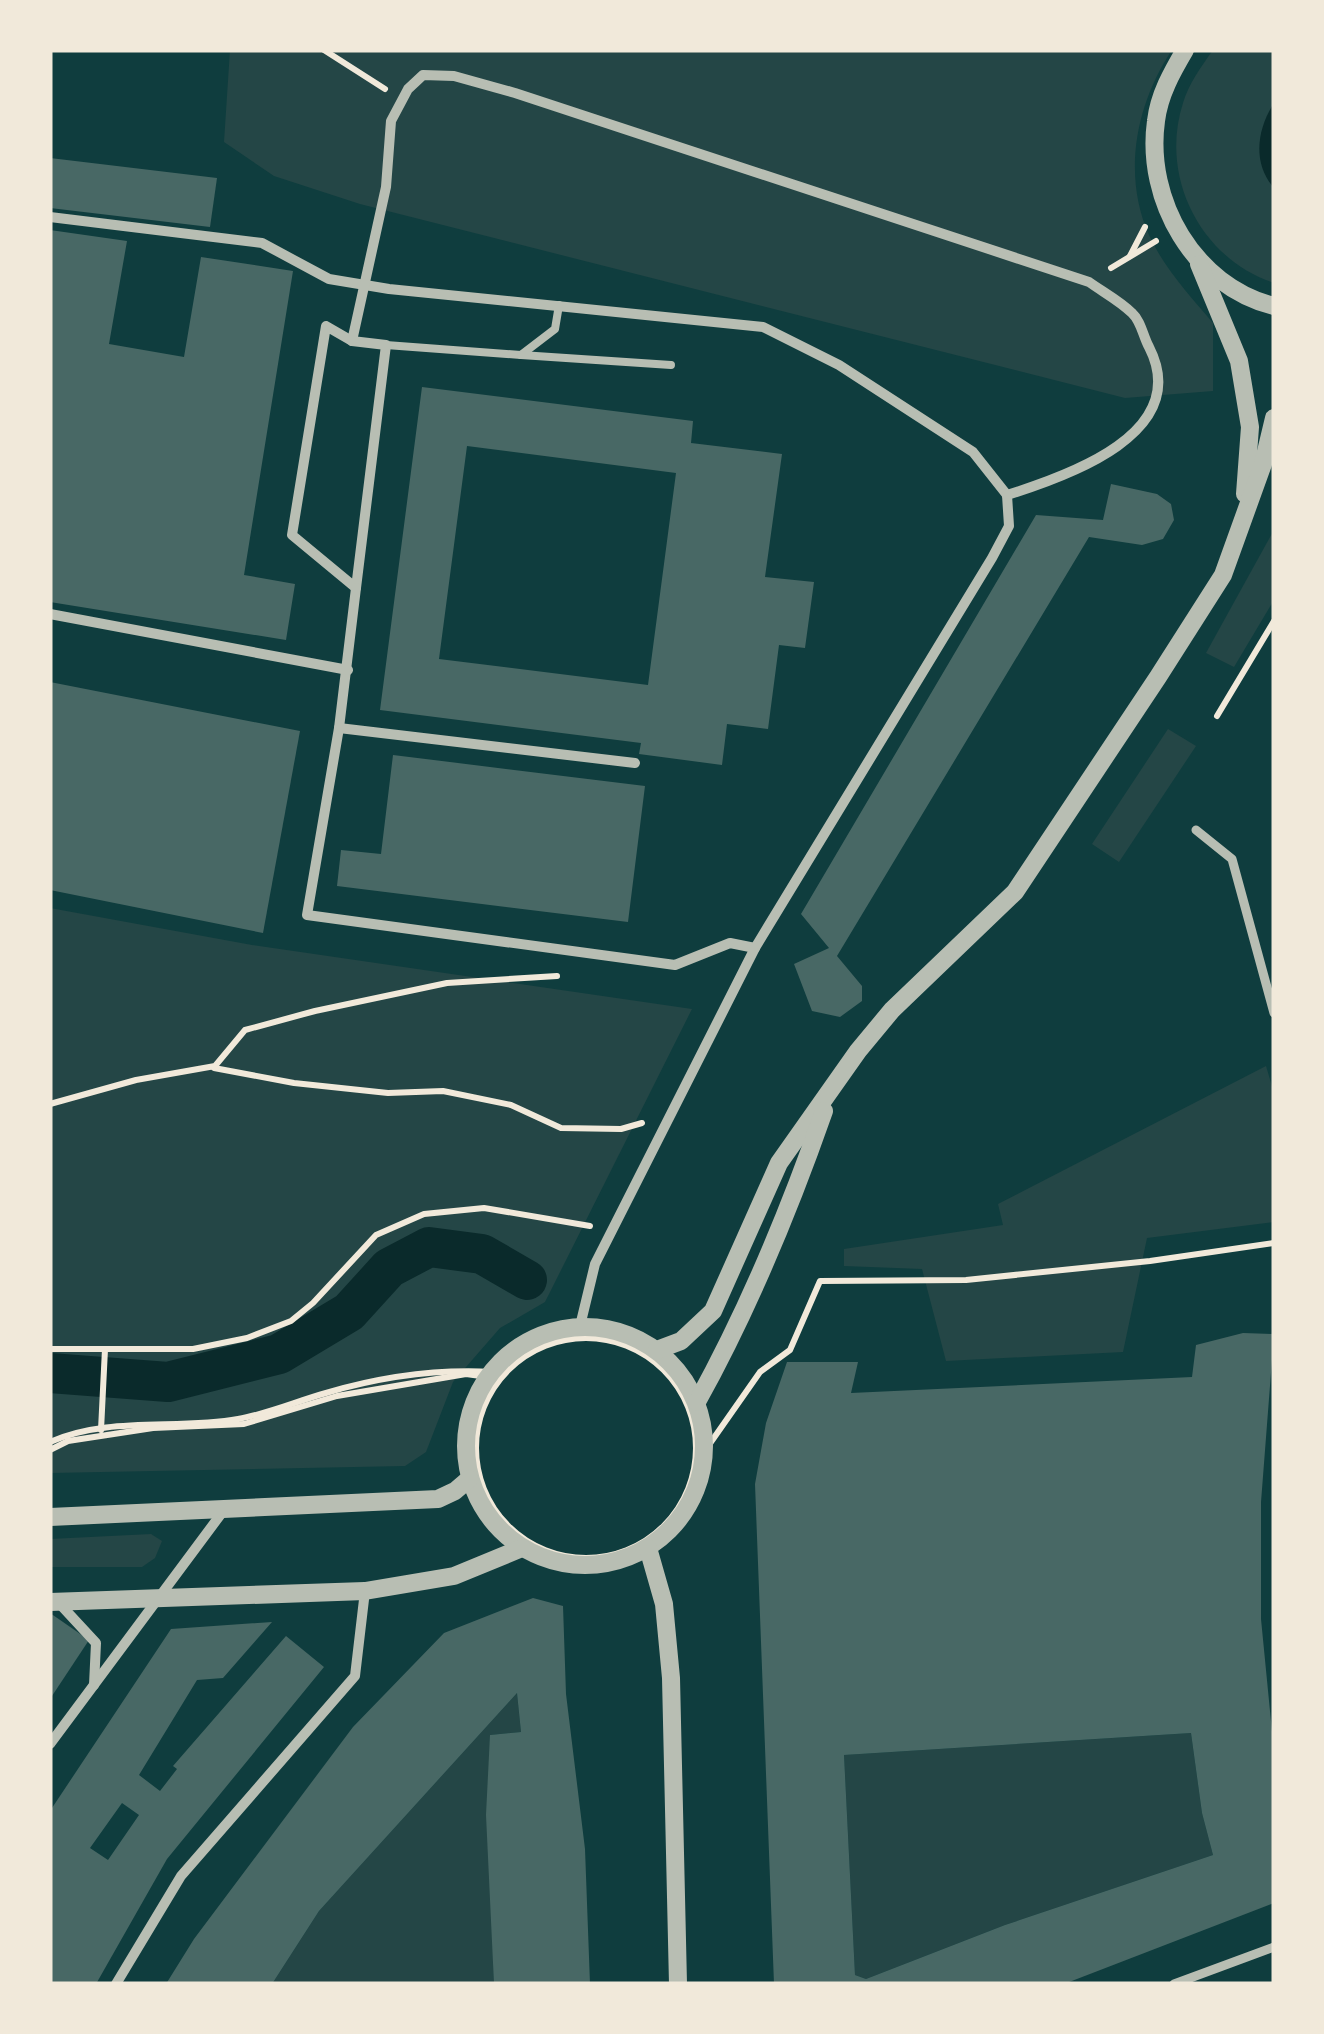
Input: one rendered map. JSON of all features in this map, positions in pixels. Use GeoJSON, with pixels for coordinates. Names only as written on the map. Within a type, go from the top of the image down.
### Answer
{"type":"FeatureCollection","features":[{"type":"Feature","properties":{"kind":"street"},"geometry":{"type":"LineString","coordinates":[[1185,50],[1167,82],[1156,119],[1154,158],[1161,196],[1176,230],[1197,259],[1227,285],[1274,306]]}},
{"type":"Feature","properties":{"kind":"street"},"geometry":{"type":"LineString","coordinates":[[352,341],[386,187],[392,121],[408,89],[423,75],[454,76],[1088,282],[1136,315],[1157,363],[1159,388],[1151,411],[1105,458],[1007,495]]}},
{"type":"Feature","properties":{"kind":"street"},"geometry":{"type":"LineString","coordinates":[[50,217],[262,243],[329,279],[764,326],[839,366],[973,452],[1007,495],[1009,526],[992,558],[755,948],[595,1264],[580,1326]]}},
{"type":"Feature","properties":{"kind":"street"},"geometry":{"type":"LineString","coordinates":[[1197,259],[1239,361],[1250,427],[1244,516]]}},
{"type":"Feature","properties":{"kind":"street"},"geometry":{"type":"LineString","coordinates":[[356,588],[292,535],[326,326],[352,341],[386,345],[348,670],[306,915],[675,965],[730,943],[755,948]]}},
{"type":"Feature","properties":{"kind":"street"},"geometry":{"type":"LineString","coordinates":[[657,1350],[681,1342],[713,1311],[779,1164],[892,1010],[1015,892],[1222,575],[1263,464],[1274,418]]}},
{"type":"Feature","properties":{"kind":"street"},"geometry":{"type":"LineString","coordinates":[[50,614],[348,670]]}},
{"type":"Feature","properties":{"kind":"street"},"geometry":{"type":"LineString","coordinates":[[339,728],[635,763]]}},
{"type":"Feature","properties":{"kind":"street"},"geometry":{"type":"LineString","coordinates":[[1196,830],[1232,859],[1274,1013]]}},
{"type":"Feature","properties":{"kind":"street"},"geometry":{"type":"LineString","coordinates":[[697,1402],[724,1354],[797,1188],[830,1092]]}},
{"type":"Feature","properties":{"kind":"street"},"geometry":{"type":"LineString","coordinates":[[580,1326],[620,1332],[657,1350],[681,1374],[697,1402],[704,1451],[703,1468],[692,1500],[674,1526],[648,1548],[618,1561],[586,1566],[553,1562],[522,1548],[500,1531],[483,1509],[468,1478],[465,1445],[472,1406],[516,1348],[546,1333],[580,1326]]}},
{"type":"Feature","properties":{"kind":"street"},"geometry":{"type":"LineString","coordinates":[[50,1517],[438,1499],[455,1491],[468,1478]]}},
{"type":"Feature","properties":{"kind":"street"},"geometry":{"type":"LineString","coordinates":[[50,1744],[224,1510]]}},
{"type":"Feature","properties":{"kind":"street"},"geometry":{"type":"LineString","coordinates":[[54,1602],[365,1591],[454,1576],[522,1548]]}},
{"type":"Feature","properties":{"kind":"street"},"geometry":{"type":"LineString","coordinates":[[648,1548],[664,1604],[670,1678],[678,1984]]}},
{"type":"Feature","properties":{"kind":"street"},"geometry":{"type":"LineString","coordinates":[[116,1984],[180,1876],[355,1676],[365,1591]]}},
{"type":"Feature","properties":{"kind":"street"},"geometry":{"type":"LineString","coordinates":[[54,1602],[96,1643],[94,1686]]}},
{"type":"Feature","properties":{"kind":"street"},"geometry":{"type":"LineString","coordinates":[[1174,1984],[1274,1947]]}},
{"type":"Feature","properties":{"kind":"lane"},"geometry":{"type":"LineString","coordinates":[[520,355],[555,329],[559,305]]}},
{"type":"Feature","properties":{"kind":"lane"},"geometry":{"type":"LineString","coordinates":[[386,345],[671,365]]}},
{"type":"Feature","properties":{"kind":"path"},"geometry":{"type":"LineString","coordinates":[[324,50],[402,102]]}},
{"type":"Feature","properties":{"kind":"path"},"geometry":{"type":"LineString","coordinates":[[1217,716],[1274,620]]}},
{"type":"Feature","properties":{"kind":"path"},"geometry":{"type":"LineString","coordinates":[[50,1104],[136,1080],[214,1066],[245,1030],[447,982],[560,976],[582,953]]}},
{"type":"Feature","properties":{"kind":"path"},"geometry":{"type":"LineString","coordinates":[[208,1067],[294,1083],[388,1093],[442,1091],[511,1105],[561,1128],[622,1128],[669,1117]]}},
{"type":"Feature","properties":{"kind":"path"},"geometry":{"type":"LineString","coordinates":[[50,1349],[194,1349],[247,1338],[291,1321],[376,1235],[424,1214],[484,1208],[611,1230]]}},
{"type":"Feature","properties":{"kind":"path"},"geometry":{"type":"LineString","coordinates":[[492,1377],[476,1444],[480,1480],[489,1505],[506,1527],[555,1556],[592,1560],[616,1556],[648,1540],[686,1494],[697,1463],[760,1372],[790,1350],[820,1281],[966,1280],[1150,1261],[1274,1243]]}},
{"type":"Feature","properties":{"kind":"path"},"geometry":{"type":"LineString","coordinates":[[50,1442],[68,1433],[238,1419],[332,1391],[432,1371],[492,1377],[550,1342],[582,1337],[622,1343],[649,1355],[673,1378],[696,1432],[697,1463]]}},
{"type":"Feature","properties":{"kind":"path"},"geometry":{"type":"LineString","coordinates":[[101,1430],[105,1349]]}},
{"type":"Feature","properties":{"kind":"path"},"geometry":{"type":"LineString","coordinates":[[50,1450],[68,1441],[153,1428],[244,1424],[337,1396],[466,1374],[492,1377]]}},
{"type":"Feature","properties":{"kind":"shaded area"},"geometry":{"type":"Polygon","coordinates":[[[230,50],[1172,50],[1149,93],[1142,116],[1136,188],[1155,247],[1213,323],[1213,391],[1125,398],[360,204],[274,176],[224,142],[230,50]]]}},
{"type":"Feature","properties":{"kind":"shaded area"},"geometry":{"type":"Polygon","coordinates":[[[1213,50],[1274,50],[1274,283],[1248,271],[1207,235],[1182,186],[1177,131],[1183,103],[1213,50]]]}},
{"type":"Feature","properties":{"kind":"shaded area"},"geometry":{"type":"Polygon","coordinates":[[[1274,103],[1274,188],[1262,168],[1259,146],[1274,103]]]}},
{"type":"Feature","properties":{"kind":"shaded area"},"geometry":{"type":"Polygon","coordinates":[[[1274,530],[1274,600],[1234,667],[1206,653],[1274,530]]]}},
{"type":"Feature","properties":{"kind":"shaded area"},"geometry":{"type":"Polygon","coordinates":[[[1168,729],[1196,746],[1119,862],[1092,844],[1168,729]]]}},
{"type":"Feature","properties":{"kind":"shaded area"},"geometry":{"type":"Polygon","coordinates":[[[50,908],[252,945],[692,1009],[545,1302],[500,1328],[453,1382],[426,1452],[405,1466],[50,1473],[50,908]]]}},
{"type":"Feature","properties":{"kind":"shaded area"},"geometry":{"type":"Polygon","coordinates":[[[1266,1066],[1274,1093],[1274,1222],[1147,1238],[1123,1352],[946,1361],[922,1269],[844,1266],[844,1249],[1003,1225],[998,1204],[1266,1066]]]}},
{"type":"Feature","properties":{"kind":"shaded area"},"geometry":{"type":"Polygon","coordinates":[[[151,1534],[162,1541],[155,1558],[142,1567],[50,1567],[50,1539],[151,1534]]]}},
{"type":"Feature","properties":{"kind":"shaded area"},"geometry":{"type":"Polygon","coordinates":[[[517,1693],[521,1732],[490,1735],[494,1984],[272,1984],[319,1911],[517,1693]]]}},
{"type":"Feature","properties":{"kind":"shaded area"},"geometry":{"type":"Polygon","coordinates":[[[1191,1733],[1202,1813],[1213,1855],[1005,1925],[866,1979],[855,1975],[844,1755],[1191,1733]]]}},
{"type":"Feature","properties":{"kind":"building"},"geometry":{"type":"Polygon","coordinates":[[[50,158],[217,178],[210,227],[50,208],[50,158]]]}},
{"type":"Feature","properties":{"kind":"building"},"geometry":{"type":"Polygon","coordinates":[[[50,230],[127,241],[109,344],[184,357],[201,257],[293,271],[244,575],[295,584],[286,640],[50,602],[50,230]]]}},
{"type":"Feature","properties":{"kind":"building"},"geometry":{"type":"Polygon","coordinates":[[[422,387],[693,421],[691,443],[782,454],[765,577],[814,582],[805,648],[779,645],[768,729],[727,724],[722,765],[639,754],[641,743],[380,710],[422,387]],[[467,446],[439,659],[648,685],[676,473],[467,446]]]}},
{"type":"Feature","properties":{"kind":"building"},"geometry":{"type":"Polygon","coordinates":[[[1111,484],[1157,494],[1171,504],[1174,520],[1163,539],[1142,545],[1089,537],[837,956],[862,986],[862,1001],[840,1017],[812,1011],[794,964],[829,948],[801,914],[1036,515],[1103,520],[1111,484]]]}},
{"type":"Feature","properties":{"kind":"building"},"geometry":{"type":"Polygon","coordinates":[[[50,682],[300,731],[263,933],[50,890],[50,682]]]}},
{"type":"Feature","properties":{"kind":"building"},"geometry":{"type":"Polygon","coordinates":[[[393,755],[645,786],[628,922],[337,886],[341,850],[381,854],[393,755]]]}},
{"type":"Feature","properties":{"kind":"building"},"geometry":{"type":"Polygon","coordinates":[[[1243,1333],[1274,1334],[1261,1502],[1261,1619],[1274,1752],[1274,1903],[1064,1984],[774,1984],[755,1484],[766,1423],[787,1362],[858,1362],[851,1393],[1192,1377],[1196,1345],[1243,1333]],[[1191,1733],[844,1755],[855,1975],[866,1979],[1005,1925],[1213,1855],[1202,1813],[1191,1733]]]}},
{"type":"Feature","properties":{"kind":"building"},"geometry":{"type":"Polygon","coordinates":[[[533,1598],[563,1606],[566,1694],[585,1849],[590,1984],[494,1984],[486,1815],[490,1735],[521,1732],[517,1693],[319,1911],[272,1984],[166,1984],[194,1939],[353,1727],[444,1633],[533,1598]]]}},
{"type":"Feature","properties":{"kind":"building"},"geometry":{"type":"Polygon","coordinates":[[[50,1613],[89,1640],[50,1699],[50,1613]]]}},
{"type":"Feature","properties":{"kind":"building"},"geometry":{"type":"Polygon","coordinates":[[[272,1622],[223,1678],[197,1680],[139,1775],[160,1791],[177,1769],[173,1766],[286,1636],[324,1667],[167,1859],[96,1984],[50,1984],[50,1811],[171,1629],[272,1622]],[[122,1803],[90,1848],[108,1860],[139,1815],[122,1803]]]}},
{"type":"Feature","properties":{"kind":"waterway"},"geometry":{"type":"LineString","coordinates":[[50,1373],[168,1382],[279,1354],[349,1312],[389,1268],[429,1247],[482,1254],[527,1280]]}}]}
